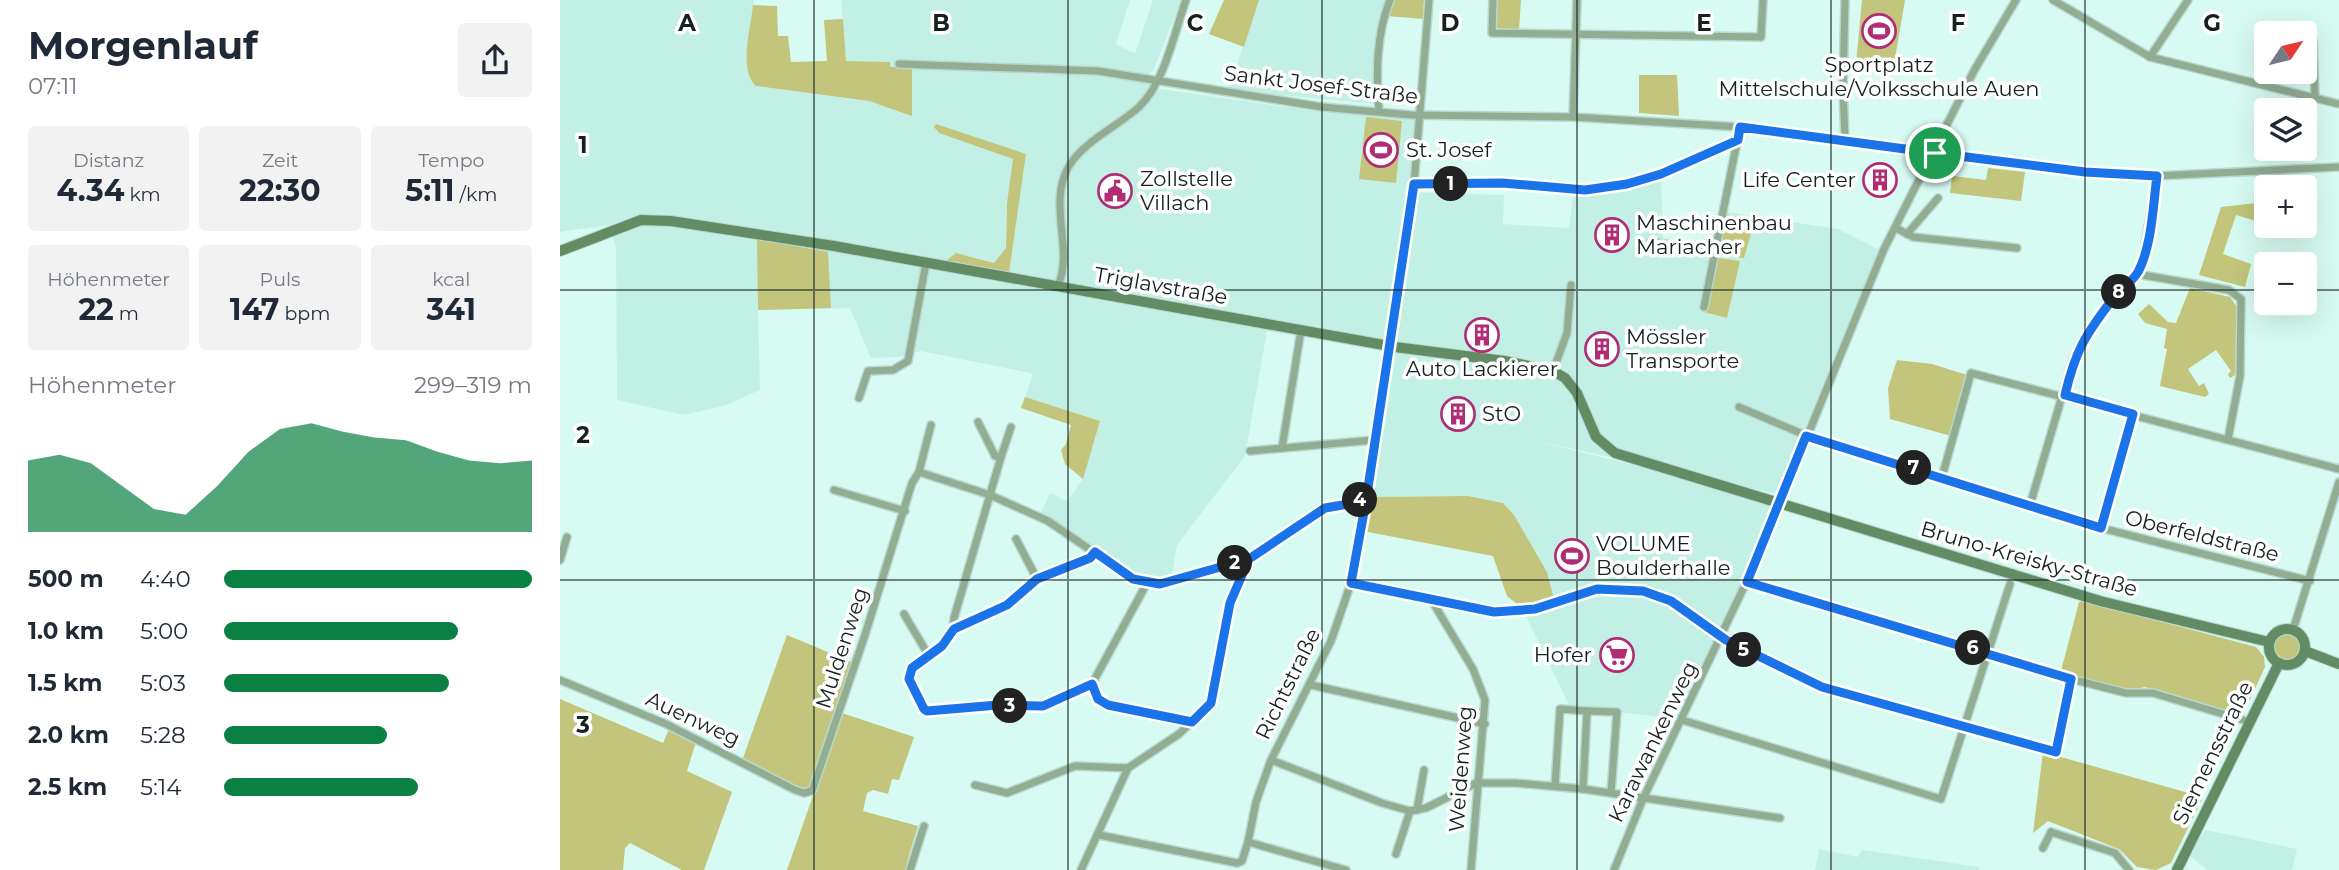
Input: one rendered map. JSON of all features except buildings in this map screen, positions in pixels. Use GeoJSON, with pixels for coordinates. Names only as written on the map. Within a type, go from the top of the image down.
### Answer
{"type":"FeatureCollection","features":[{"type":"Feature","properties":{"kind":"street"},"geometry":{"type":"LineString","coordinates":[[1058,286],[1064,272],[1060,208],[1069,166],[1084,150],[1141,105],[1157,81],[1186,0]]}},
{"type":"Feature","properties":{"kind":"street"},"geometry":{"type":"LineString","coordinates":[[1379,111],[1376,75],[1382,25],[1390,0]]}},
{"type":"Feature","properties":{"kind":"street","name":"Richtstraße"},"geometry":{"type":"LineString","coordinates":[[1248,842],[1256,802],[1271,760],[1331,641],[1351,583],[1414,184],[1429,0]]}},
{"type":"Feature","properties":{"kind":"street"},"geometry":{"type":"LineString","coordinates":[[1493,0],[1491,33],[1761,37],[1763,0]]}},
{"type":"Feature","properties":{"kind":"street"},"geometry":{"type":"LineString","coordinates":[[1573,117],[1577,0]]}},
{"type":"Feature","properties":{"kind":"street"},"geometry":{"type":"LineString","coordinates":[[1845,0],[1845,140]]}},
{"type":"Feature","properties":{"kind":"street","name":"Karawankenweg"},"geometry":{"type":"LineString","coordinates":[[1614,870],[1643,799],[1747,582],[1880,257],[1935,153],[1975,69],[2016,0]]}},
{"type":"Feature","properties":{"kind":"street"},"geometry":{"type":"LineString","coordinates":[[2053,0],[2150,57],[2339,104]]}},
{"type":"Feature","properties":{"kind":"street"},"geometry":{"type":"LineString","coordinates":[[2150,57],[2188,0]]}},
{"type":"Feature","properties":{"kind":"street","name":"Sankt Josef-Straße"},"geometry":{"type":"LineString","coordinates":[[899,64],[1098,71],[1322,107],[1419,115],[1573,117],[1740,127],[2085,172],[2157,176],[2339,167]]}},
{"type":"Feature","properties":{"kind":"street"},"geometry":{"type":"LineString","coordinates":[[2315,84],[2315,97]]}},
{"type":"Feature","properties":{"kind":"street"},"geometry":{"type":"LineString","coordinates":[[1704,307],[1740,127]]}},
{"type":"Feature","properties":{"kind":"street"},"geometry":{"type":"LineString","coordinates":[[1414,184],[1502,183],[1585,190],[1627,184],[1661,174],[1738,140]]}},
{"type":"Feature","properties":{"kind":"street"},"geometry":{"type":"LineString","coordinates":[[2030,505],[2065,395],[2073,359],[2082,340],[2113,298],[2137,274],[2143,257],[2157,176]]}},
{"type":"Feature","properties":{"kind":"street"},"geometry":{"type":"LineString","coordinates":[[1907,234],[1938,198]]}},
{"type":"Feature","properties":{"kind":"street","name":"Triglavstraße"},"geometry":{"type":"LineString","coordinates":[[560,251],[634,222],[656,219],[754,232],[1301,331],[1505,361],[1553,371]]}},
{"type":"Feature","properties":{"kind":"street"},"geometry":{"type":"LineString","coordinates":[[1895,228],[1907,234],[2017,248]]}},
{"type":"Feature","properties":{"kind":"street"},"geometry":{"type":"LineString","coordinates":[[1651,242],[1717,251]]}},
{"type":"Feature","properties":{"kind":"street"},"geometry":{"type":"LineString","coordinates":[[859,398],[866,373],[893,370],[908,361],[926,263]]}},
{"type":"Feature","properties":{"kind":"street"},"geometry":{"type":"LineString","coordinates":[[2137,274],[2230,290],[2241,299],[2240,376],[2228,439]]}},
{"type":"Feature","properties":{"kind":"street"},"geometry":{"type":"LineString","coordinates":[[1553,371],[1567,333],[1571,285]]}},
{"type":"Feature","properties":{"kind":"street"},"geometry":{"type":"LineString","coordinates":[[1282,448],[1301,331]]}},
{"type":"Feature","properties":{"kind":"street","name":"Bruno-Kreisky-Straße"},"geometry":{"type":"LineString","coordinates":[[1553,371],[1565,378],[1577,393],[1596,437],[1615,453],[2100,601],[2269,642]]}},
{"type":"Feature","properties":{"kind":"street"},"geometry":{"type":"LineString","coordinates":[[1942,477],[1971,373],[2065,395],[2339,469]]}},
{"type":"Feature","properties":{"kind":"street"},"geometry":{"type":"LineString","coordinates":[[1739,407],[1806,436]]}},
{"type":"Feature","properties":{"kind":"street"},"geometry":{"type":"LineString","coordinates":[[2101,528],[2133,414]]}},
{"type":"Feature","properties":{"kind":"street"},"geometry":{"type":"LineString","coordinates":[[978,422],[995,456],[1001,457]]}},
{"type":"Feature","properties":{"kind":"street","name":"Muldenweg"},"geometry":{"type":"LineString","coordinates":[[808,792],[817,783],[912,483],[919,472],[930,425]]}},
{"type":"Feature","properties":{"kind":"street"},"geometry":{"type":"LineString","coordinates":[[954,629],[954,618],[1011,428]]}},
{"type":"Feature","properties":{"kind":"street","name":"Oberfeldstraße"},"geometry":{"type":"LineString","coordinates":[[1806,436],[2101,528],[2310,581]]}},
{"type":"Feature","properties":{"kind":"street"},"geometry":{"type":"LineString","coordinates":[[1250,451],[1374,440]]}},
{"type":"Feature","properties":{"kind":"street"},"geometry":{"type":"LineString","coordinates":[[919,472],[990,495],[1048,521],[1133,579],[1160,584],[1249,559],[1325,508],[1366,501]]}},
{"type":"Feature","properties":{"kind":"street"},"geometry":{"type":"LineString","coordinates":[[2293,630],[2339,482]]}},
{"type":"Feature","properties":{"kind":"street"},"geometry":{"type":"LineString","coordinates":[[834,490],[905,511]]}},
{"type":"Feature","properties":{"kind":"street"},"geometry":{"type":"LineString","coordinates":[[560,560],[568,537]]}},
{"type":"Feature","properties":{"kind":"street"},"geometry":{"type":"LineString","coordinates":[[1016,539],[1037,579]]}},
{"type":"Feature","properties":{"kind":"street"},"geometry":{"type":"LineString","coordinates":[[1095,552],[1090,558],[1037,579],[1007,605],[954,629],[942,646],[909,673],[927,711],[998,705],[1043,706],[1092,684],[1147,583]]}},
{"type":"Feature","properties":{"kind":"street"},"geometry":{"type":"LineString","coordinates":[[1081,870],[1128,768],[1192,722],[1211,703],[1230,603],[1249,559]]}},
{"type":"Feature","properties":{"kind":"street"},"geometry":{"type":"LineString","coordinates":[[1747,582],[2071,679],[2126,693],[2153,693],[2249,722]]}},
{"type":"Feature","properties":{"kind":"street"},"geometry":{"type":"LineString","coordinates":[[1351,583],[1494,612],[1535,609],[1597,589],[1643,591],[1671,601],[1722,637],[1822,687],[2056,752],[2071,679]]}},
{"type":"Feature","properties":{"kind":"street"},"geometry":{"type":"LineString","coordinates":[[1682,720],[1941,799],[2010,584]]}},
{"type":"Feature","properties":{"kind":"street","name":"Weidenweg"},"geometry":{"type":"LineString","coordinates":[[1432,601],[1473,669],[1485,700],[1485,724],[1476,783],[1472,869],[1482,870]]}},
{"type":"Feature","properties":{"kind":"street"},"geometry":{"type":"LineString","coordinates":[[904,614],[929,656]]}},
{"type":"Feature","properties":{"kind":"street"},"geometry":{"type":"LineString","coordinates":[[2281,630],[2293,630],[2301,637],[2305,651],[2294,664],[2279,663],[2270,652],[2269,642],[2281,630]]}},
{"type":"Feature","properties":{"kind":"street"},"geometry":{"type":"LineString","coordinates":[[2305,651],[2339,664]]}},
{"type":"Feature","properties":{"kind":"street","name":"Siemensstraße"},"geometry":{"type":"LineString","coordinates":[[2177,870],[2279,663]]}},
{"type":"Feature","properties":{"kind":"street","name":"Auenweg"},"geometry":{"type":"LineString","coordinates":[[560,681],[666,724],[795,790],[808,792]]}},
{"type":"Feature","properties":{"kind":"street"},"geometry":{"type":"LineString","coordinates":[[1092,684],[1098,699],[1108,705],[1192,722]]}},
{"type":"Feature","properties":{"kind":"street"},"geometry":{"type":"LineString","coordinates":[[1311,685],[1485,724]]}},
{"type":"Feature","properties":{"kind":"street"},"geometry":{"type":"LineString","coordinates":[[1555,786],[1560,709],[1617,712],[1611,793]]}},
{"type":"Feature","properties":{"kind":"street"},"geometry":{"type":"LineString","coordinates":[[1583,789],[1587,711]]}},
{"type":"Feature","properties":{"kind":"street"},"geometry":{"type":"LineString","coordinates":[[1271,760],[1381,803],[1414,811],[1476,783],[1583,789],[1780,818]]}},
{"type":"Feature","properties":{"kind":"street"},"geometry":{"type":"LineString","coordinates":[[975,785],[1007,793],[1075,766],[1128,768]]}},
{"type":"Feature","properties":{"kind":"street"},"geometry":{"type":"LineString","coordinates":[[1396,854],[1414,811],[1424,770]]}},
{"type":"Feature","properties":{"kind":"street"},"geometry":{"type":"LineString","coordinates":[[923,870],[911,868],[924,826]]}},
{"type":"Feature","properties":{"kind":"street"},"geometry":{"type":"LineString","coordinates":[[2041,845],[2051,832],[2115,853],[2129,869]]}},
{"type":"Feature","properties":{"kind":"street"},"geometry":{"type":"LineString","coordinates":[[1099,835],[1208,859],[1242,861],[1248,842],[1346,870]]}},
{"type":"Feature","properties":{"kind":"street"},"geometry":{"type":"LineString","coordinates":[[1206,870],[1208,859]]}},
{"type":"Feature","properties":{"kind":"street","name":"Siemensstraße"},"geometry":{"type":"LineString","coordinates":[[2171,870],[2181,859]]}},
{"type":"Feature","properties":{"kind":"shaded area"},"geometry":{"type":"Polygon","coordinates":[[[560,0],[754,0],[747,68],[756,86],[869,101],[912,115],[911,67],[890,67],[889,62],[846,62],[841,0],[1130,0],[1116,44],[1135,54],[1153,0],[1181,0],[1154,69],[1148,75],[1154,88],[1321,112],[1416,116],[1408,192],[1504,195],[1503,224],[1569,228],[1573,197],[1623,190],[1661,177],[1663,246],[1717,253],[1726,212],[1838,229],[1879,250],[1777,494],[1528,439],[1778,501],[1681,719],[1570,707],[1522,608],[1547,572],[1514,515],[1503,503],[1468,496],[1367,497],[1383,351],[1267,331],[1245,456],[1177,545],[1172,576],[1159,580],[1134,573],[1040,515],[1050,493],[1067,501],[1083,479],[1100,421],[1025,397],[1033,375],[1030,373],[921,351],[900,357],[871,358],[850,308],[758,310],[760,390],[726,405],[684,415],[617,400],[616,246],[608,225],[560,232],[560,0]],[[939,133],[1013,159],[1007,203],[1006,248],[994,263],[956,253],[1009,273],[1026,154],[939,133]]]}},
{"type":"Feature","properties":{"kind":"shaded area"},"geometry":{"type":"Polygon","coordinates":[[[1259,0],[1389,0],[1379,28],[1374,75],[1377,104],[1228,90],[1259,0]]]}},
{"type":"Feature","properties":{"kind":"shaded area"},"geometry":{"type":"Polygon","coordinates":[[[2206,830],[2297,849],[2292,870],[2207,870],[2190,856],[2193,846],[2206,830]]]}},
{"type":"Feature","properties":{"kind":"shaded area"},"geometry":{"type":"Polygon","coordinates":[[[1819,849],[1858,857],[1862,850],[1979,867],[1979,870],[1815,870],[1819,849]]]}},
{"type":"Feature","properties":{"kind":"green space"},"geometry":{"type":"Polygon","coordinates":[[[1224,0],[1259,0],[1244,47],[1209,34],[1224,0]]]}},
{"type":"Feature","properties":{"kind":"green space"},"geometry":{"type":"Polygon","coordinates":[[[1393,0],[1424,0],[1423,19],[1387,16],[1393,0]]]}},
{"type":"Feature","properties":{"kind":"green space"},"geometry":{"type":"Polygon","coordinates":[[[1497,0],[1521,0],[1519,30],[1502,30],[1496,27],[1497,0]]]}},
{"type":"Feature","properties":{"kind":"green space","name":"Sportplatz Mittelschule/Volksschule Auen"},"geometry":{"type":"Polygon","coordinates":[[[1862,0],[1905,0],[1894,64],[1856,63],[1862,0]]]}},
{"type":"Feature","properties":{"kind":"green space"},"geometry":{"type":"Polygon","coordinates":[[[753,5],[777,6],[778,36],[788,36],[791,62],[827,61],[824,20],[843,19],[846,61],[890,62],[890,67],[912,67],[912,116],[869,101],[756,86],[748,70],[747,59],[753,5]]]}},
{"type":"Feature","properties":{"kind":"green space"},"geometry":{"type":"Polygon","coordinates":[[[1639,75],[1677,75],[1679,116],[1639,113],[1639,75]]]}},
{"type":"Feature","properties":{"kind":"green space","name":"St. Josef"},"geometry":{"type":"Polygon","coordinates":[[[1366,117],[1402,121],[1396,183],[1359,179],[1366,117]]]}},
{"type":"Feature","properties":{"kind":"green space"},"geometry":{"type":"Polygon","coordinates":[[[936,124],[1026,154],[1009,273],[946,261],[956,253],[994,263],[1006,248],[1007,203],[1013,159],[939,133],[934,127],[936,124]]]}},
{"type":"Feature","properties":{"kind":"green space"},"geometry":{"type":"Polygon","coordinates":[[[1988,168],[2025,172],[2021,201],[1950,193],[1952,176],[1986,180],[1988,168]]]}},
{"type":"Feature","properties":{"kind":"green space"},"geometry":{"type":"Polygon","coordinates":[[[2254,203],[2254,220],[2236,215],[2223,254],[2251,264],[2245,287],[2199,275],[2221,207],[2254,203]]]}},
{"type":"Feature","properties":{"kind":"green space"},"geometry":{"type":"Polygon","coordinates":[[[1726,215],[1755,219],[1744,258],[1718,255],[1726,215]]]}},
{"type":"Feature","properties":{"kind":"green space"},"geometry":{"type":"Polygon","coordinates":[[[757,239],[828,252],[831,308],[758,310],[757,239]]]}},
{"type":"Feature","properties":{"kind":"green space"},"geometry":{"type":"Polygon","coordinates":[[[1718,258],[1740,261],[1727,318],[1704,312],[1718,258]]]}},
{"type":"Feature","properties":{"kind":"green space"},"geometry":{"type":"Polygon","coordinates":[[[2190,288],[2230,297],[2238,309],[2235,375],[2230,378],[2228,374],[2231,371],[2216,350],[2188,369],[2199,386],[2204,383],[2209,394],[2205,397],[2160,386],[2167,349],[2164,348],[2167,329],[2145,323],[2138,314],[2149,304],[2168,322],[2176,323],[2190,288]]]}},
{"type":"Feature","properties":{"kind":"green space"},"geometry":{"type":"Polygon","coordinates":[[[1897,360],[1932,364],[1967,375],[1951,436],[1890,419],[1888,388],[1897,360]]]}},
{"type":"Feature","properties":{"kind":"green space"},"geometry":{"type":"Polygon","coordinates":[[[1025,397],[1100,421],[1083,479],[1065,464],[1061,450],[1066,444],[1071,425],[1021,408],[1025,397]]]}},
{"type":"Feature","properties":{"kind":"green space"},"geometry":{"type":"Polygon","coordinates":[[[1468,496],[1503,503],[1514,515],[1547,572],[1554,599],[1522,608],[1507,596],[1493,556],[1363,531],[1367,497],[1468,496]]]}},
{"type":"Feature","properties":{"kind":"green space"},"geometry":{"type":"Polygon","coordinates":[[[2084,601],[2256,647],[2264,657],[2265,667],[2242,717],[2145,687],[2125,691],[2061,671],[2079,602],[2084,601]]]}},
{"type":"Feature","properties":{"kind":"green space"},"geometry":{"type":"Polygon","coordinates":[[[2287,632],[2297,636],[2301,646],[2297,656],[2287,660],[2277,656],[2273,646],[2277,636],[2287,632]]]}},
{"type":"Feature","properties":{"kind":"green space"},"geometry":{"type":"Polygon","coordinates":[[[787,635],[854,663],[811,788],[803,790],[743,758],[787,635]]]}},
{"type":"Feature","properties":{"kind":"green space"},"geometry":{"type":"Polygon","coordinates":[[[560,699],[663,743],[669,729],[696,742],[687,771],[732,792],[704,870],[682,870],[630,843],[625,848],[623,870],[560,870],[560,699]]]}},
{"type":"Feature","properties":{"kind":"green space"},"geometry":{"type":"Polygon","coordinates":[[[842,713],[914,737],[899,780],[892,779],[888,794],[873,790],[867,793],[863,811],[918,826],[907,862],[908,870],[787,870],[842,713]]]}},
{"type":"Feature","properties":{"kind":"green space"},"geometry":{"type":"Polygon","coordinates":[[[2043,752],[2203,797],[2171,863],[2156,870],[2137,867],[2119,849],[2048,821],[2033,833],[2043,752]]]}},
{"type":"Feature","properties":{"kind":"place","name":"Sportplatz Mittelschule/Volksschule Auen"},"geometry":{"type":"Point","coordinates":[1879,31]}},
{"type":"Feature","properties":{"kind":"place","name":"St. Josef"},"geometry":{"type":"Point","coordinates":[1381,150]}},
{"type":"Feature","properties":{"kind":"place","name":"Life Center"},"geometry":{"type":"Point","coordinates":[1880,180]}},
{"type":"Feature","properties":{"kind":"place","name":"Zollstelle Villach"},"geometry":{"type":"Point","coordinates":[1115,191]}},
{"type":"Feature","properties":{"kind":"place","name":"Maschinenbau Mariacher"},"geometry":{"type":"Point","coordinates":[1612,235]}},
{"type":"Feature","properties":{"kind":"place","name":"Auto Lackierer"},"geometry":{"type":"Point","coordinates":[1482,335]}},
{"type":"Feature","properties":{"kind":"place","name":"Mössler Transporte"},"geometry":{"type":"Point","coordinates":[1602,349]}},
{"type":"Feature","properties":{"kind":"place","name":"StO"},"geometry":{"type":"Point","coordinates":[1458,414]}},
{"type":"Feature","properties":{"kind":"place","name":"VOLUME Boulderhalle"},"geometry":{"type":"Point","coordinates":[1572,556]}},
{"type":"Feature","properties":{"kind":"place","name":"Hofer"},"geometry":{"type":"Point","coordinates":[1617,655]}},
{"type":"Feature","properties":{"kind":"route"},"geometry":{"type":"LineString","coordinates":[[1935,153],[1740,127],[1738,140],[1661,174],[1627,184],[1585,190],[1502,183],[1414,184],[1366,501],[1358,500],[1325,508],[1249,559],[1160,584],[1133,579],[1095,552],[1090,558],[1049,572],[1007,605],[954,629],[942,646],[912,668],[909,679],[924,709],[927,711],[998,705],[1043,706],[1092,684],[1098,699],[1108,705],[1192,722],[1211,703],[1230,603],[1249,559],[1283,534],[1325,508],[1334,505],[1358,500],[1366,501],[1351,583],[1494,612],[1535,609],[1597,589],[1643,591],[1671,601],[1726,640],[1822,687],[2056,752],[2071,679],[1747,582],[1806,436],[2101,528],[2133,414],[2065,395],[2073,359],[2082,340],[2113,298],[2137,274],[2143,257],[2157,176],[2136,177],[2085,172],[1935,153]]}}]}
